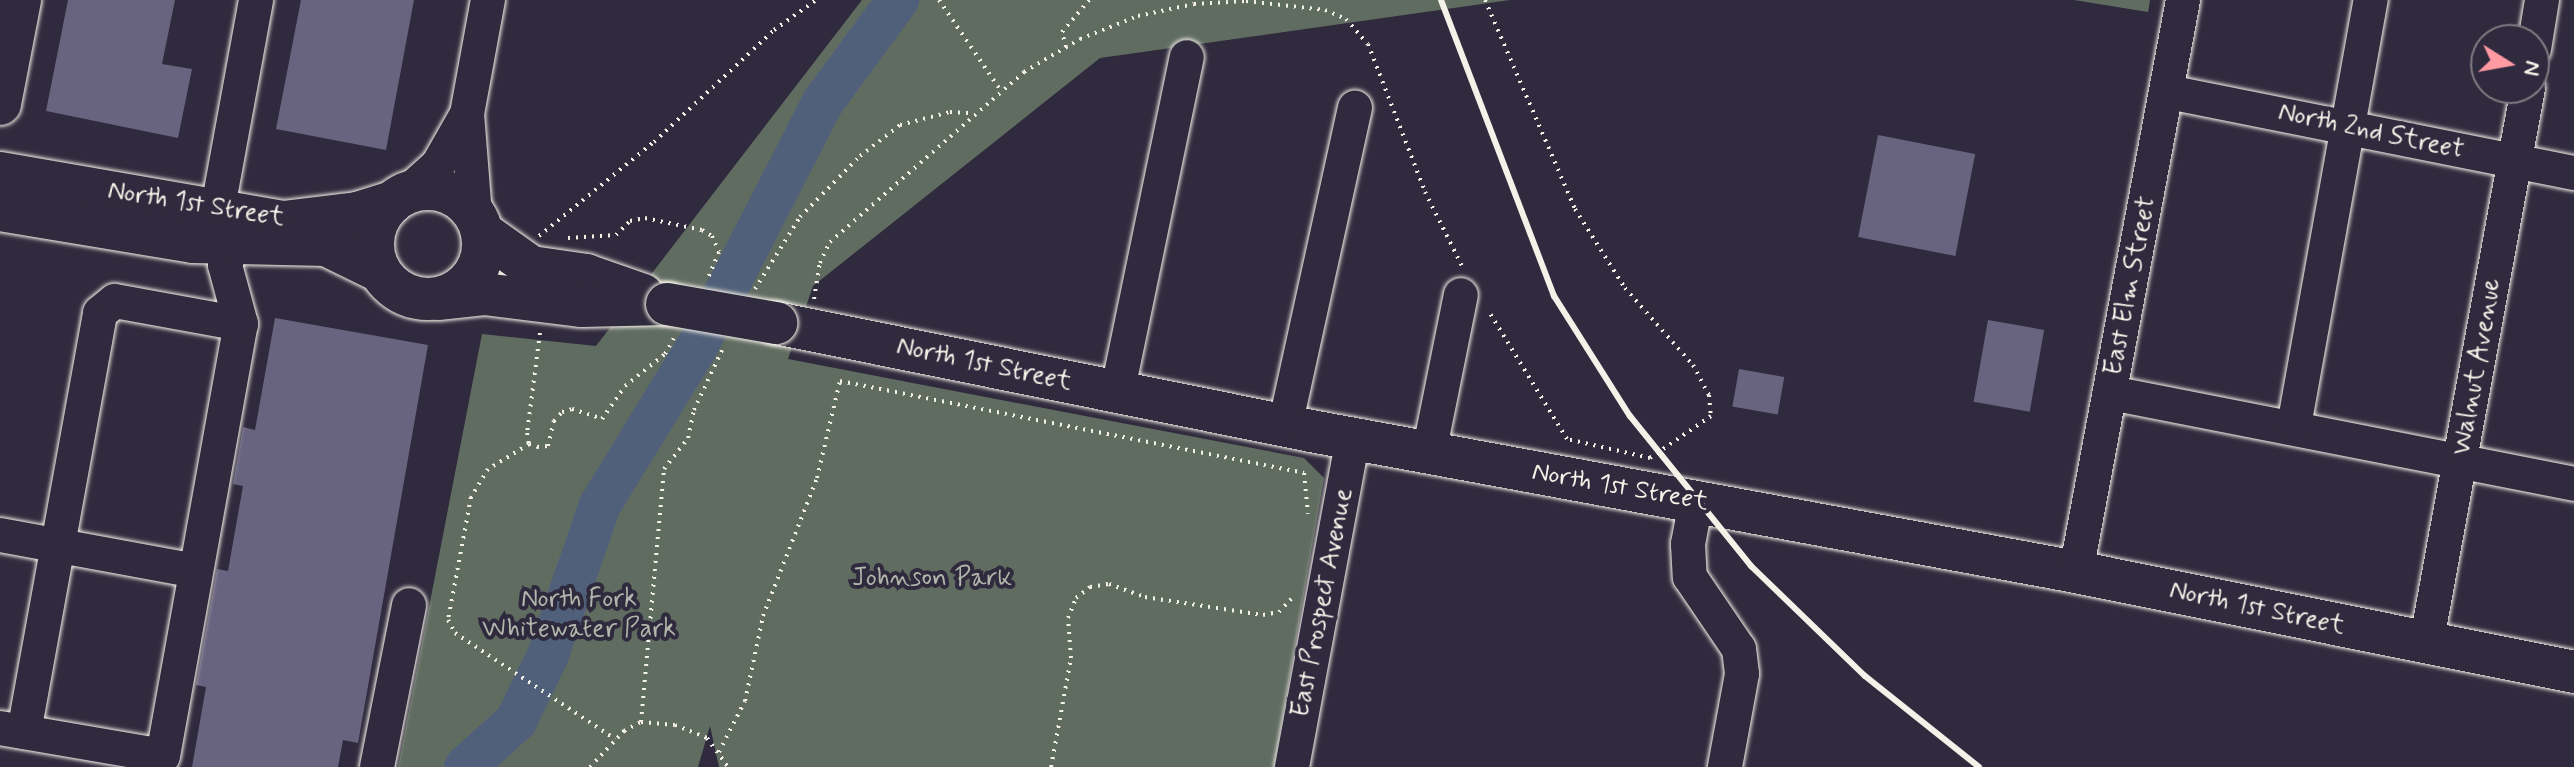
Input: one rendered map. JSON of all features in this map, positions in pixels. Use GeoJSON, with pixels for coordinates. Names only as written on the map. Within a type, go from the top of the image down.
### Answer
{"type":"FeatureCollection","features":[{"type":"Feature","properties":{"kind":"main road"},"geometry":{"type":"LineString","coordinates":[[0,104],[20,0]]}},
{"type":"Feature","properties":{"kind":"main road","name":"North 1st Street"},"geometry":{"type":"LineString","coordinates":[[0,173],[224,229],[357,213],[400,197]]}},
{"type":"Feature","properties":{"kind":"main road"},"geometry":{"type":"LineString","coordinates":[[446,191],[479,224],[483,250],[469,282],[439,299],[404,295],[379,271],[373,234],[400,197],[446,191]]}},
{"type":"Feature","properties":{"kind":"main road","name":"North 1st Street"},"geometry":{"type":"LineString","coordinates":[[0,210],[224,229],[326,245],[379,271]]}},
{"type":"Feature","properties":{"kind":"main road","name":"North 1st Street"},"geometry":{"type":"LineString","coordinates":[[479,224],[523,264],[586,275],[667,304]]}},
{"type":"Feature","properties":{"kind":"main road","name":"North 1st Street"},"geometry":{"type":"LineString","coordinates":[[439,299],[484,294],[582,306],[667,304],[761,313],[1117,394],[2076,572],[2426,645],[2574,672]]}},
{"type":"Feature","properties":{"kind":"street"},"geometry":{"type":"LineString","coordinates":[[241,324],[115,301],[100,313],[57,546],[12,730],[162,761],[241,324],[225,265],[224,229],[256,0]]}},
{"type":"Feature","properties":{"kind":"street"},"geometry":{"type":"LineString","coordinates":[[479,224],[467,114],[488,0]]}},
{"type":"Feature","properties":{"kind":"street","name":"East Elm Street"},"geometry":{"type":"LineString","coordinates":[[2076,572],[2183,0]]}},
{"type":"Feature","properties":{"kind":"street"},"geometry":{"type":"LineString","coordinates":[[2294,426],[2371,0]]}},
{"type":"Feature","properties":{"kind":"street"},"geometry":{"type":"LineString","coordinates":[[2538,24],[2542,0]]}},
{"type":"Feature","properties":{"kind":"street"},"geometry":{"type":"LineString","coordinates":[[1117,394],[1187,57]]}},
{"type":"Feature","properties":{"kind":"street","name":"North 2nd Street"},"geometry":{"type":"LineString","coordinates":[[2168,92],[2347,125],[2574,173]]}},
{"type":"Feature","properties":{"kind":"street","name":"Walnut Avenue"},"geometry":{"type":"LineString","coordinates":[[2426,645],[2525,104]]}},
{"type":"Feature","properties":{"kind":"street"},"geometry":{"type":"LineString","coordinates":[[1285,426],[1355,108]]}},
{"type":"Feature","properties":{"kind":"street"},"geometry":{"type":"LineString","coordinates":[[400,197],[438,165],[467,114]]}},
{"type":"Feature","properties":{"kind":"street"},"geometry":{"type":"LineString","coordinates":[[1429,453],[1461,295]]}},
{"type":"Feature","properties":{"kind":"street"},"geometry":{"type":"LineString","coordinates":[[2111,393],[2294,426],[2460,463],[2574,484]]}},
{"type":"Feature","properties":{"kind":"street","name":"East Prospect Avenue"},"geometry":{"type":"LineString","coordinates":[[1292,767],[1353,439]]}},
{"type":"Feature","properties":{"kind":"street"},"geometry":{"type":"LineString","coordinates":[[1696,502],[1688,544],[1690,577],[1739,649],[1742,674],[1725,767]]}},
{"type":"Feature","properties":{"kind":"street"},"geometry":{"type":"LineString","coordinates":[[0,535],[196,571]]}},
{"type":"Feature","properties":{"kind":"street"},"geometry":{"type":"LineString","coordinates":[[377,767],[409,605]]}},
{"type":"Feature","properties":{"kind":"path"},"geometry":{"type":"LineString","coordinates":[[523,264],[541,231],[654,142],[774,30],[816,0]]}},
{"type":"Feature","properties":{"kind":"path"},"geometry":{"type":"LineString","coordinates":[[939,0],[1001,91]]}},
{"type":"Feature","properties":{"kind":"path"},"geometry":{"type":"LineString","coordinates":[[1066,48],[1062,32],[1089,0]]}},
{"type":"Feature","properties":{"kind":"path"},"geometry":{"type":"LineString","coordinates":[[761,313],[800,217],[860,156],[900,125],[950,112],[974,114]]}},
{"type":"Feature","properties":{"kind":"path"},"geometry":{"type":"LineString","coordinates":[[641,722],[664,469],[688,438],[694,410],[726,342]]}},
{"type":"Feature","properties":{"kind":"path"},"geometry":{"type":"LineString","coordinates":[[719,752],[745,701],[763,616],[817,478],[840,381],[1304,473],[1307,524]]}},
{"type":"Feature","properties":{"kind":"path"},"geometry":{"type":"LineString","coordinates":[[529,444],[488,469],[471,497],[452,578],[448,620],[455,633],[615,739]]}},
{"type":"Feature","properties":{"kind":"path"},"geometry":{"type":"LineString","coordinates":[[1051,767],[1071,658],[1068,618],[1076,598],[1090,587],[1109,584],[1145,597],[1263,615],[1286,607],[1295,593]]}},
{"type":"Feature","properties":{"kind":"path"},"geometry":{"type":"LineString","coordinates":[[590,767],[615,739],[641,722],[675,725],[707,738],[728,767]]}},
{"type":"Feature","properties":{"kind":"green space"},"geometry":{"type":"Polygon","coordinates":[[[862,0],[1510,0],[1100,58],[813,286],[788,359],[1304,458],[1324,478],[1274,767],[719,767],[710,726],[698,767],[398,767],[482,334],[596,346],[862,0]]]}},
{"type":"Feature","properties":{"kind":"green space"},"geometry":{"type":"Polygon","coordinates":[[[2074,0],[2150,0],[2148,12],[2074,0]]]}},
{"type":"Feature","properties":{"kind":"building"},"geometry":{"type":"Polygon","coordinates":[[[68,0],[175,0],[162,64],[192,69],[178,138],[46,111],[68,0]]]}},
{"type":"Feature","properties":{"kind":"building"},"geometry":{"type":"Polygon","coordinates":[[[301,0],[414,0],[386,150],[276,129],[301,0]]]}},
{"type":"Feature","properties":{"kind":"building"},"geometry":{"type":"Polygon","coordinates":[[[1878,135],[1975,154],[1955,256],[1858,237],[1878,135]]]}},
{"type":"Feature","properties":{"kind":"building"},"geometry":{"type":"Polygon","coordinates":[[[275,318],[428,345],[358,743],[343,740],[338,767],[192,767],[206,687],[196,685],[217,569],[228,571],[243,486],[233,484],[243,427],[255,430],[275,318]]]}},
{"type":"Feature","properties":{"kind":"building"},"geometry":{"type":"Polygon","coordinates":[[[1988,320],[2044,330],[2030,412],[1974,402],[1988,320]]]}},
{"type":"Feature","properties":{"kind":"building"},"geometry":{"type":"Polygon","coordinates":[[[1739,369],[1784,377],[1778,414],[1732,406],[1739,369]]]}},
{"type":"Feature","properties":{"kind":"waterway"},"geometry":{"type":"LineString","coordinates":[[465,767],[516,721],[548,655],[600,505],[697,347],[823,102],[898,0]]}},
{"type":"Feature","properties":{"kind":"railway"},"geometry":{"type":"LineString","coordinates":[[1441,0],[1554,296],[1630,416],[1751,566],[1865,676],[1979,767]]}},
{"type":"Feature","properties":{"kind":"park label","name":"Johnson Park"},"geometry":{"type":"Point","coordinates":[932,579]}},
{"type":"Feature","properties":{"kind":"park label","name":"North Fork Whitewater Park"},"geometry":{"type":"Point","coordinates":[579,615]}}]}
